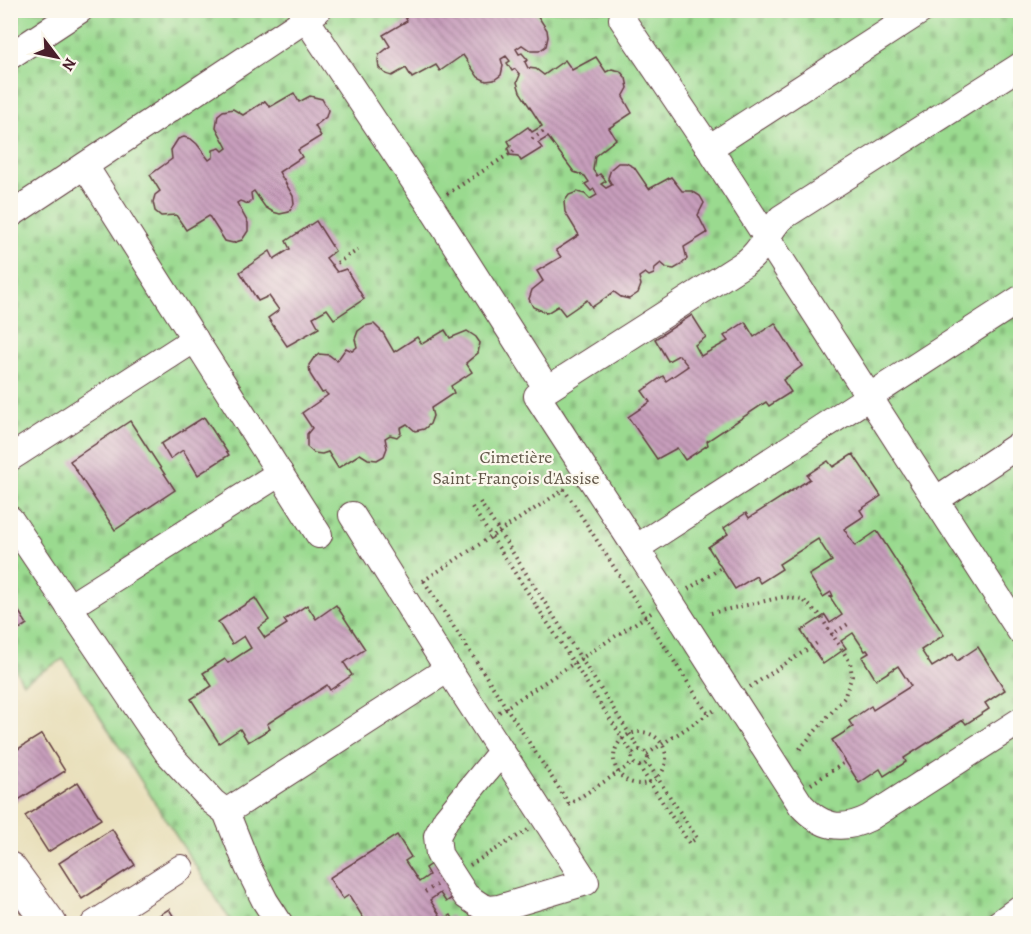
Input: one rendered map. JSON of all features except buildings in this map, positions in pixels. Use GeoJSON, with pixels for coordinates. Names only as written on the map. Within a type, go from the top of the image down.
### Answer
{"type":"FeatureCollection","features":[{"type":"Feature","properties":{"kind":"main road"},"geometry":{"type":"LineString","coordinates":[[10,869],[50,924]]}},
{"type":"Feature","properties":{"kind":"street"},"geometry":{"type":"LineString","coordinates":[[10,56],[80,10]]}},
{"type":"Feature","properties":{"kind":"street"},"geometry":{"type":"LineString","coordinates":[[709,148],[922,10]]}},
{"type":"Feature","properties":{"kind":"street"},"geometry":{"type":"LineString","coordinates":[[10,215],[86,166],[308,13],[547,389]]}},
{"type":"Feature","properties":{"kind":"street"},"geometry":{"type":"LineString","coordinates":[[625,13],[709,148],[1020,631]]}},
{"type":"Feature","properties":{"kind":"street"},"geometry":{"type":"LineString","coordinates":[[1020,66],[781,219],[772,227],[755,256],[537,396],[801,805],[811,815],[820,821],[839,826],[869,818],[1020,721]]}},
{"type":"Feature","properties":{"kind":"street"},"geometry":{"type":"LineString","coordinates":[[86,166],[319,535]]}},
{"type":"Feature","properties":{"kind":"street"},"geometry":{"type":"LineString","coordinates":[[636,548],[1020,299]]}},
{"type":"Feature","properties":{"kind":"street"},"geometry":{"type":"LineString","coordinates":[[10,458],[195,339]]}},
{"type":"Feature","properties":{"kind":"street"},"geometry":{"type":"LineString","coordinates":[[937,499],[1020,444]]}},
{"type":"Feature","properties":{"kind":"street"},"geometry":{"type":"LineString","coordinates":[[69,607],[280,474]]}},
{"type":"Feature","properties":{"kind":"street"},"geometry":{"type":"LineString","coordinates":[[352,515],[448,669],[586,882],[490,909],[473,902],[466,896],[439,854],[437,836],[446,819],[501,752]]}},
{"type":"Feature","properties":{"kind":"street"},"geometry":{"type":"LineString","coordinates":[[10,519],[167,752],[213,802],[226,812],[248,867],[265,901],[280,924]]}},
{"type":"Feature","properties":{"kind":"street"},"geometry":{"type":"LineString","coordinates":[[226,812],[448,669]]}},
{"type":"Feature","properties":{"kind":"street"},"geometry":{"type":"LineString","coordinates":[[94,924],[181,868]]}},
{"type":"Feature","properties":{"kind":"street"},"geometry":{"type":"LineString","coordinates":[[998,924],[1020,908]]}},
{"type":"Feature","properties":{"kind":"path"},"geometry":{"type":"LineString","coordinates":[[532,139],[544,131]]}},
{"type":"Feature","properties":{"kind":"path"},"geometry":{"type":"LineString","coordinates":[[437,200],[517,149]]}},
{"type":"Feature","properties":{"kind":"path"},"geometry":{"type":"LineString","coordinates":[[332,266],[357,250]]}},
{"type":"Feature","properties":{"kind":"path"},"geometry":{"type":"LineString","coordinates":[[569,804],[422,582],[570,485]]}},
{"type":"Feature","properties":{"kind":"path"},"geometry":{"type":"LineString","coordinates":[[564,489],[708,714]]}},
{"type":"Feature","properties":{"kind":"path"},"geometry":{"type":"LineString","coordinates":[[480,502],[630,735],[640,750],[647,754]]}},
{"type":"Feature","properties":{"kind":"path"},"geometry":{"type":"LineString","coordinates":[[472,507],[633,754],[633,763]]}},
{"type":"Feature","properties":{"kind":"path"},"geometry":{"type":"LineString","coordinates":[[686,591],[721,568]]}},
{"type":"Feature","properties":{"kind":"path"},"geometry":{"type":"LineString","coordinates":[[711,613],[774,598],[794,598],[812,606],[850,662],[851,684],[840,705],[798,751]]}},
{"type":"Feature","properties":{"kind":"path"},"geometry":{"type":"LineString","coordinates":[[497,714],[662,606]]}},
{"type":"Feature","properties":{"kind":"path"},"geometry":{"type":"LineString","coordinates":[[831,635],[848,624]]}},
{"type":"Feature","properties":{"kind":"path"},"geometry":{"type":"LineString","coordinates":[[749,687],[817,643]]}},
{"type":"Feature","properties":{"kind":"path"},"geometry":{"type":"LineString","coordinates":[[647,754],[724,704]]}},
{"type":"Feature","properties":{"kind":"path"},"geometry":{"type":"LineString","coordinates":[[648,734],[662,745],[665,762],[663,770],[649,782],[632,783],[618,772],[614,764],[616,748],[623,739],[630,735],[648,734]]}},
{"type":"Feature","properties":{"kind":"path"},"geometry":{"type":"LineString","coordinates":[[633,754],[640,750]]}},
{"type":"Feature","properties":{"kind":"path"},"geometry":{"type":"LineString","coordinates":[[633,763],[639,766],[689,843],[697,838],[647,762],[647,754]]}},
{"type":"Feature","properties":{"kind":"path"},"geometry":{"type":"LineString","coordinates":[[639,766],[647,762]]}},
{"type":"Feature","properties":{"kind":"path"},"geometry":{"type":"LineString","coordinates":[[802,790],[846,762]]}},
{"type":"Feature","properties":{"kind":"path"},"geometry":{"type":"LineString","coordinates":[[561,810],[633,763]]}},
{"type":"Feature","properties":{"kind":"path"},"geometry":{"type":"LineString","coordinates":[[460,871],[536,825]]}},
{"type":"Feature","properties":{"kind":"green space","name":"Cimetière Saint-François d'Assise"},"geometry":{"type":"Polygon","coordinates":[[[11,11],[1020,11],[1020,923],[232,923],[63,659],[23,683],[11,662],[11,11]]]}}]}
